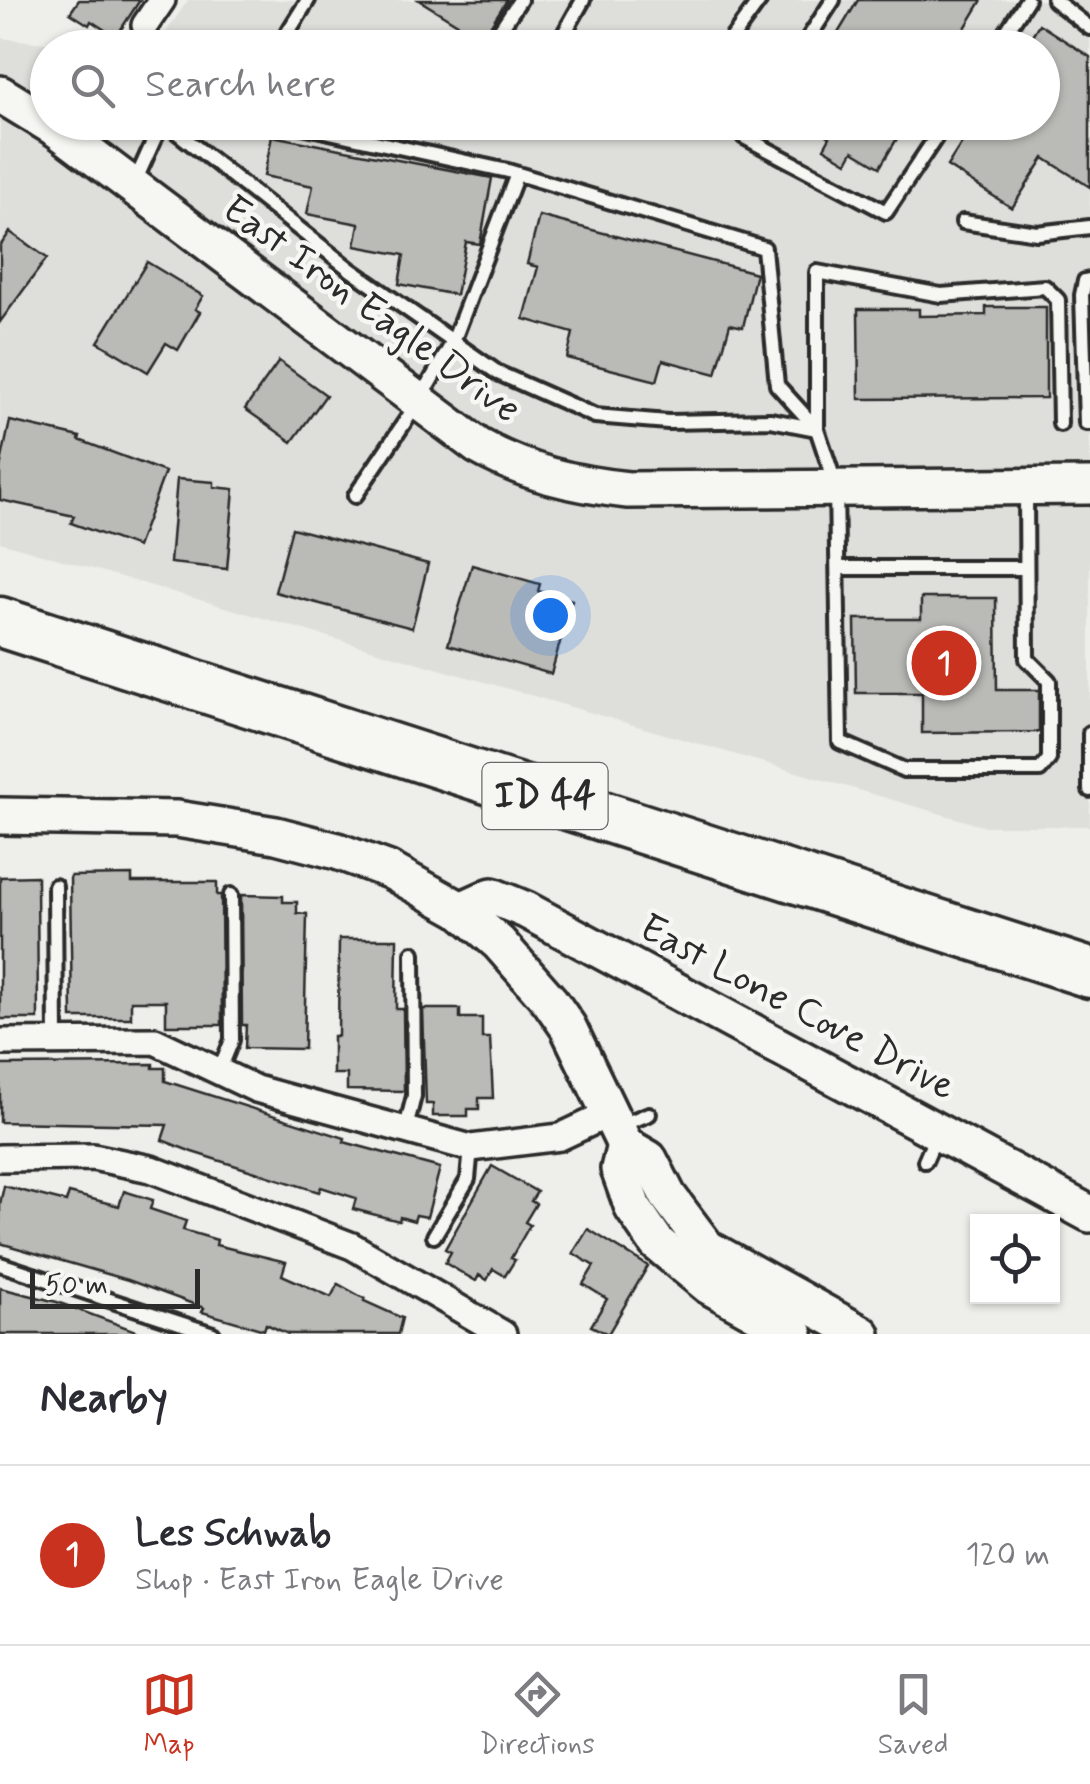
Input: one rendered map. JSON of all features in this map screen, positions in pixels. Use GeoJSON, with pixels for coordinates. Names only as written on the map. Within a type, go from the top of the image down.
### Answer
{"type":"FeatureCollection","features":[{"type":"Feature","properties":{"kind":"highway","name":"ID 44"},"geometry":{"type":"LineString","coordinates":[[0,622],[1090,973]]}},
{"type":"Feature","properties":{"kind":"street"},"geometry":{"type":"LineString","coordinates":[[145,25],[162,0]]}},
{"type":"Feature","properties":{"kind":"street","name":"East Iron Eagle Drive"},"geometry":{"type":"LineString","coordinates":[[0,94],[30,112]]}},
{"type":"Feature","properties":{"kind":"street","name":"East Iron Eagle Drive"},"geometry":{"type":"LineString","coordinates":[[72,140],[478,446],[526,470],[577,485],[628,490],[1090,486]]}},
{"type":"Feature","properties":{"kind":"street"},"geometry":{"type":"LineString","coordinates":[[0,816],[142,817],[276,835],[389,870],[461,910],[500,943],[550,1000],[668,1196],[706,1248],[862,1334]]}},
{"type":"Feature","properties":{"kind":"street","name":"East Lone Cove Drive"},"geometry":{"type":"LineString","coordinates":[[461,910],[492,896],[526,910],[931,1147],[1090,1214]]}},
{"type":"Feature","properties":{"kind":"street"},"geometry":{"type":"LineString","coordinates":[[0,1042],[155,1042],[256,1089],[471,1148],[626,1125]]}},
{"type":"Feature","properties":{"kind":"street"},"geometry":{"type":"LineString","coordinates":[[626,1125],[619,1169],[633,1208],[657,1243],[709,1286],[795,1334]]}},
{"type":"Feature","properties":{"kind":"street"},"geometry":{"type":"LineString","coordinates":[[0,1158],[92,1157],[151,1169],[352,1246],[503,1334]]}},
{"type":"Feature","properties":{"kind":"lane"},"geometry":{"type":"LineString","coordinates":[[289,30],[308,0]]}},
{"type":"Feature","properties":{"kind":"lane"},"geometry":{"type":"LineString","coordinates":[[500,30],[520,0]]}},
{"type":"Feature","properties":{"kind":"lane"},"geometry":{"type":"LineString","coordinates":[[566,30],[583,0]]}},
{"type":"Feature","properties":{"kind":"lane"},"geometry":{"type":"LineString","coordinates":[[739,30],[760,0]]}},
{"type":"Feature","properties":{"kind":"lane"},"geometry":{"type":"LineString","coordinates":[[814,30],[833,0]]}},
{"type":"Feature","properties":{"kind":"lane"},"geometry":{"type":"LineString","coordinates":[[1008,30],[1028,0]]}},
{"type":"Feature","properties":{"kind":"lane"},"geometry":{"type":"LineString","coordinates":[[1054,0],[1090,28]]}},
{"type":"Feature","properties":{"kind":"lane"},"geometry":{"type":"LineString","coordinates":[[134,186],[155,140]]}},
{"type":"Feature","properties":{"kind":"lane"},"geometry":{"type":"LineString","coordinates":[[186,140],[351,270],[498,374],[595,416],[668,422],[771,420],[817,428]]}},
{"type":"Feature","properties":{"kind":"lane"},"geometry":{"type":"LineString","coordinates":[[365,140],[517,174],[764,248],[777,385],[817,428]]}},
{"type":"Feature","properties":{"kind":"lane"},"geometry":{"type":"LineString","coordinates":[[750,140],[886,212],[934,140]]}},
{"type":"Feature","properties":{"kind":"lane"},"geometry":{"type":"LineString","coordinates":[[355,496],[419,402],[453,342],[517,174]]}},
{"type":"Feature","properties":{"kind":"lane"},"geometry":{"type":"LineString","coordinates":[[963,222],[1037,234],[1090,228]]}},
{"type":"Feature","properties":{"kind":"lane"},"geometry":{"type":"LineString","coordinates":[[1026,487],[1026,659],[1049,681],[1049,759],[1040,770],[904,770],[840,742],[836,486],[817,428],[817,272],[941,295],[1045,286],[1058,300],[1060,424]]}},
{"type":"Feature","properties":{"kind":"lane"},"geometry":{"type":"LineString","coordinates":[[1088,280],[1082,313],[1086,422],[1090,423]]}},
{"type":"Feature","properties":{"kind":"lane"},"geometry":{"type":"LineString","coordinates":[[838,568],[1026,568]]}},
{"type":"Feature","properties":{"kind":"lane"},"geometry":{"type":"LineString","coordinates":[[1090,733],[1090,790]]}},
{"type":"Feature","properties":{"kind":"lane"},"geometry":{"type":"LineString","coordinates":[[55,886],[56,1042]]}},
{"type":"Feature","properties":{"kind":"lane"},"geometry":{"type":"LineString","coordinates":[[219,1072],[232,1040],[231,894]]}},
{"type":"Feature","properties":{"kind":"lane"},"geometry":{"type":"LineString","coordinates":[[406,1128],[414,1096],[412,954]]}},
{"type":"Feature","properties":{"kind":"lane"},"geometry":{"type":"LineString","coordinates":[[434,1236],[468,1179],[471,1148]]}},
{"type":"Feature","properties":{"kind":"lane"},"geometry":{"type":"LineString","coordinates":[[0,1264],[212,1334]]}},
{"type":"Feature","properties":{"kind":"shaded area"},"geometry":{"type":"Polygon","coordinates":[[[188,0],[1090,0],[1090,826],[983,826],[0,542],[0,38],[30,41],[30,140],[1060,140],[1060,30],[168,30],[188,0]]]}},
{"type":"Feature","properties":{"kind":"building"},"geometry":{"type":"Polygon","coordinates":[[[79,0],[140,0],[121,30],[105,30],[91,21],[89,25],[70,13],[79,0]]]}},
{"type":"Feature","properties":{"kind":"building"},"geometry":{"type":"Polygon","coordinates":[[[419,0],[507,0],[488,30],[467,30],[419,0]]]}},
{"type":"Feature","properties":{"kind":"building"},"geometry":{"type":"Polygon","coordinates":[[[858,0],[982,0],[964,30],[840,30],[858,0]]]}},
{"type":"Feature","properties":{"kind":"building"},"geometry":{"type":"Polygon","coordinates":[[[1060,38],[1090,57],[1090,187],[1044,158],[1012,208],[947,166],[964,140],[1060,140],[1060,38]]]}},
{"type":"Feature","properties":{"kind":"building"},"geometry":{"type":"Polygon","coordinates":[[[271,140],[293,140],[492,178],[480,244],[466,242],[456,295],[399,284],[404,255],[355,246],[359,224],[307,214],[313,186],[264,176],[271,140]]]}},
{"type":"Feature","properties":{"kind":"building"},"geometry":{"type":"Polygon","coordinates":[[[828,140],[896,140],[880,167],[853,151],[847,162],[824,148],[828,140]]]}},
{"type":"Feature","properties":{"kind":"building"},"geometry":{"type":"Polygon","coordinates":[[[539,216],[756,273],[743,327],[730,324],[716,374],[663,360],[657,381],[567,358],[573,333],[524,319],[538,267],[527,264],[539,216]]]}},
{"type":"Feature","properties":{"kind":"building"},"geometry":{"type":"Polygon","coordinates":[[[10,232],[47,258],[0,322],[0,246],[10,232]]]}},
{"type":"Feature","properties":{"kind":"building"},"geometry":{"type":"Polygon","coordinates":[[[147,262],[203,296],[195,309],[200,312],[178,350],[166,343],[148,372],[98,342],[147,262]]]}},
{"type":"Feature","properties":{"kind":"building"},"geometry":{"type":"Polygon","coordinates":[[[986,307],[1046,307],[1046,398],[859,399],[858,309],[919,309],[919,316],[986,315],[986,307]]]}},
{"type":"Feature","properties":{"kind":"building"},"geometry":{"type":"Polygon","coordinates":[[[279,361],[326,395],[292,442],[245,409],[279,361]]]}},
{"type":"Feature","properties":{"kind":"building"},"geometry":{"type":"Polygon","coordinates":[[[10,421],[80,437],[79,440],[165,472],[137,547],[71,523],[74,516],[0,500],[0,468],[10,421]]]}},
{"type":"Feature","properties":{"kind":"building"},"geometry":{"type":"Polygon","coordinates":[[[177,479],[214,482],[214,487],[234,489],[227,569],[170,563],[177,479]]]}},
{"type":"Feature","properties":{"kind":"building"},"geometry":{"type":"Polygon","coordinates":[[[292,528],[428,564],[412,628],[275,592],[292,528]]]}},
{"type":"Feature","properties":{"kind":"building"},"geometry":{"type":"Polygon","coordinates":[[[472,565],[540,584],[538,591],[572,600],[551,674],[448,645],[472,565]]]}},
{"type":"Feature","properties":{"kind":"building"},"geometry":{"type":"Polygon","coordinates":[[[921,598],[996,598],[997,690],[1039,690],[1039,732],[922,733],[922,693],[856,693],[855,619],[921,619],[921,598]]]}},
{"type":"Feature","properties":{"kind":"building"},"geometry":{"type":"Polygon","coordinates":[[[132,875],[132,882],[217,882],[217,895],[221,895],[222,1025],[166,1025],[166,1001],[131,1001],[131,1018],[72,1018],[70,876],[132,875]]]}},
{"type":"Feature","properties":{"kind":"building"},"geometry":{"type":"Polygon","coordinates":[[[37,876],[38,1019],[0,1019],[0,877],[37,876]]]}},
{"type":"Feature","properties":{"kind":"building"},"geometry":{"type":"Polygon","coordinates":[[[241,895],[283,896],[283,902],[297,902],[297,913],[307,914],[304,1049],[245,1048],[241,895]]]}},
{"type":"Feature","properties":{"kind":"building"},"geometry":{"type":"Polygon","coordinates":[[[339,939],[397,939],[396,1009],[403,1009],[404,1091],[347,1090],[347,1074],[333,1074],[333,1036],[338,1036],[339,939]]]}},
{"type":"Feature","properties":{"kind":"building"},"geometry":{"type":"Polygon","coordinates":[[[423,1009],[460,1009],[460,1018],[482,1018],[482,1038],[490,1038],[493,1098],[479,1098],[479,1109],[468,1109],[468,1116],[433,1116],[433,1104],[426,1104],[423,1009]]]}},
{"type":"Feature","properties":{"kind":"building"},"geometry":{"type":"Polygon","coordinates":[[[153,1064],[153,1068],[165,1068],[165,1081],[345,1138],[344,1142],[440,1168],[427,1217],[416,1215],[414,1221],[400,1217],[399,1221],[353,1209],[356,1198],[321,1187],[319,1192],[162,1140],[167,1125],[0,1122],[0,1065],[153,1064]]]}},
{"type":"Feature","properties":{"kind":"building"},"geometry":{"type":"Polygon","coordinates":[[[492,1166],[537,1192],[531,1201],[536,1204],[505,1276],[493,1269],[487,1280],[479,1275],[476,1281],[445,1263],[451,1252],[445,1249],[492,1166]]]}},
{"type":"Feature","properties":{"kind":"building"},"geometry":{"type":"Polygon","coordinates":[[[4,1186],[66,1202],[69,1193],[119,1206],[124,1191],[153,1200],[150,1209],[186,1221],[183,1230],[217,1240],[216,1245],[286,1262],[282,1275],[331,1297],[338,1284],[402,1318],[398,1334],[288,1334],[266,1324],[264,1330],[202,1312],[204,1308],[128,1280],[0,1243],[4,1186]]]}},
{"type":"Feature","properties":{"kind":"building"},"geometry":{"type":"Polygon","coordinates":[[[588,1229],[648,1266],[608,1334],[591,1326],[607,1299],[583,1284],[594,1266],[573,1253],[588,1229]]]}},
{"type":"Feature","properties":{"kind":"building"},"geometry":{"type":"Polygon","coordinates":[[[0,1288],[57,1302],[136,1334],[0,1334],[0,1288]]]}},
{"type":"Feature","properties":{"kind":"place","name":"Les Schwab"},"geometry":{"type":"Point","coordinates":[944,663]}}]}
